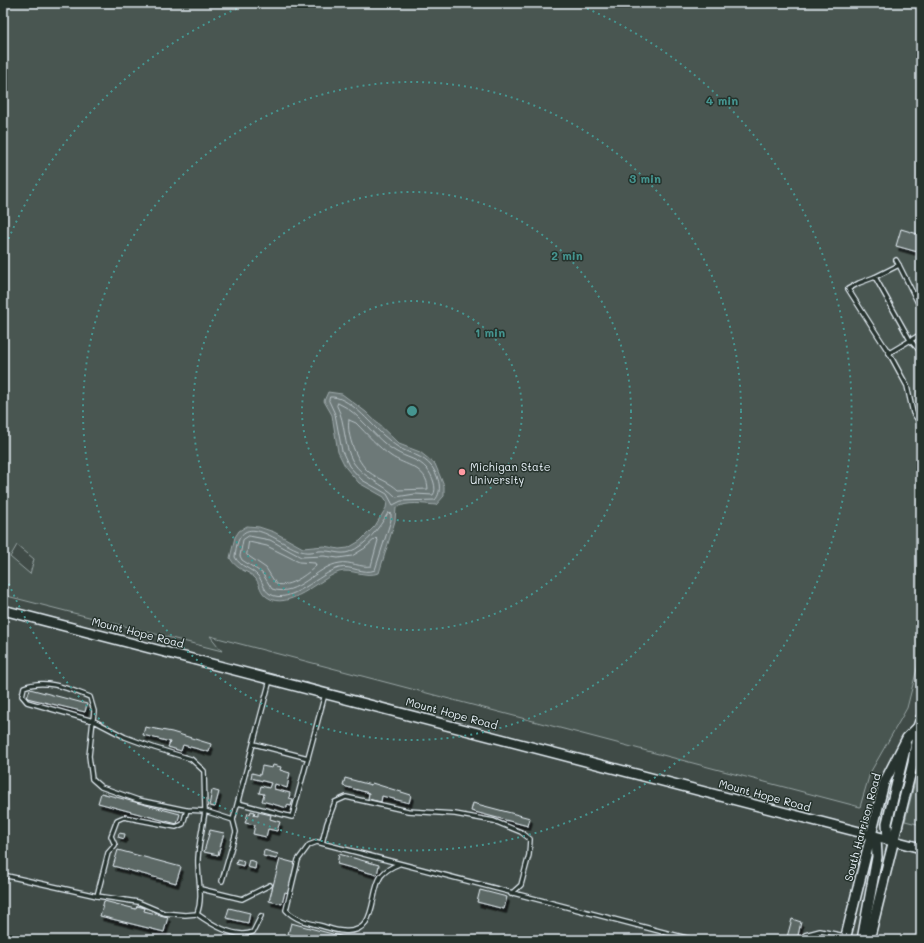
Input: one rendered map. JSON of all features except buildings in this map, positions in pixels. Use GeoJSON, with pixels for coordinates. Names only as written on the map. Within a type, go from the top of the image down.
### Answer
{"type":"FeatureCollection","features":[{"type":"Feature","properties":{"kind":"street","name":"Mount Hope Road"},"geometry":{"type":"LineString","coordinates":[[3,610],[921,848]]}},
{"type":"Feature","properties":{"kind":"street","name":"South Harrison Road"},"geometry":{"type":"LineString","coordinates":[[869,940],[891,841],[913,762],[918,727],[921,718]]}},
{"type":"Feature","properties":{"kind":"street","name":"South Harrison Road"},"geometry":{"type":"LineString","coordinates":[[845,938],[873,836],[884,784],[907,738],[918,727]]}},
{"type":"Feature","properties":{"kind":"street"},"geometry":{"type":"LineString","coordinates":[[891,841],[887,823],[907,738]]}},
{"type":"Feature","properties":{"kind":"street"},"geometry":{"type":"LineString","coordinates":[[862,940],[877,856],[873,836]]}},
{"type":"Feature","properties":{"kind":"lane"},"geometry":{"type":"LineString","coordinates":[[896,260],[921,309]]}},
{"type":"Feature","properties":{"kind":"lane"},"geometry":{"type":"LineString","coordinates":[[899,265],[848,289],[890,353],[907,386],[913,414],[921,424]]}},
{"type":"Feature","properties":{"kind":"lane"},"geometry":{"type":"LineString","coordinates":[[875,277],[910,340],[921,352]]}},
{"type":"Feature","properties":{"kind":"lane"},"geometry":{"type":"LineString","coordinates":[[890,353],[921,334]]}},
{"type":"Feature","properties":{"kind":"lane"},"geometry":{"type":"LineString","coordinates":[[222,881],[236,832],[234,820],[238,803],[270,678]]}},
{"type":"Feature","properties":{"kind":"lane"},"geometry":{"type":"LineString","coordinates":[[197,914],[200,907],[201,889],[198,857],[205,811],[204,770],[191,758],[131,739],[93,721],[27,702],[22,696],[24,687],[34,683],[56,685],[90,697],[94,712],[93,721],[89,756],[92,779],[101,787],[138,800],[187,810],[205,811],[234,820]]}},
{"type":"Feature","properties":{"kind":"lane"},"geometry":{"type":"LineString","coordinates":[[238,803],[292,817],[326,693]]}},
{"type":"Feature","properties":{"kind":"lane"},"geometry":{"type":"LineString","coordinates":[[254,744],[308,758]]}},
{"type":"Feature","properties":{"kind":"lane"},"geometry":{"type":"LineString","coordinates":[[322,843],[327,823],[335,802],[346,797],[400,809],[455,814],[494,821],[521,832],[530,839],[530,855],[521,885],[511,894]]}},
{"type":"Feature","properties":{"kind":"lane"},"geometry":{"type":"LineString","coordinates":[[97,896],[108,853],[115,845],[111,836],[117,820],[124,817],[176,827],[183,824],[187,810]]}},
{"type":"Feature","properties":{"kind":"lane"},"geometry":{"type":"LineString","coordinates":[[399,864],[389,868],[380,877],[371,912],[367,921],[360,928],[344,931],[320,926],[292,917],[286,910],[298,860],[308,845],[318,842],[511,894],[694,940]]}},
{"type":"Feature","properties":{"kind":"lane"},"geometry":{"type":"LineString","coordinates":[[3,876],[97,896],[138,902],[164,913],[185,916],[197,914],[218,927],[246,935],[253,932],[261,916]]}},
{"type":"Feature","properties":{"kind":"lane"},"geometry":{"type":"LineString","coordinates":[[201,889],[242,899],[270,885]]}},
{"type":"Feature","properties":{"kind":"lane"},"geometry":{"type":"LineString","coordinates":[[802,940],[805,935],[820,931],[845,938]]}},
{"type":"Feature","properties":{"kind":"shaded area","name":"Michigan State University"},"geometry":{"type":"Polygon","coordinates":[[[3,3],[921,3],[921,940],[3,940],[3,3]]]}},
{"type":"Feature","properties":{"kind":"shaded area","name":"Michigan State University"},"geometry":{"type":"Polygon","coordinates":[[[3,3],[921,3],[921,653],[907,708],[870,773],[860,807],[210,636],[222,651],[3,595],[3,3]],[[17,545],[10,557],[30,574],[34,559],[17,545]]]}},
{"type":"Feature","properties":{"kind":"shaded area"},"geometry":{"type":"Polygon","coordinates":[[[921,758],[921,825],[905,821],[921,758]]]}},
{"type":"Feature","properties":{"kind":"water"},"geometry":{"type":"Polygon","coordinates":[[[328,392],[342,394],[366,412],[399,444],[420,452],[435,464],[444,486],[444,496],[436,505],[405,504],[396,508],[395,521],[379,573],[368,574],[348,571],[339,572],[294,598],[275,601],[267,597],[261,591],[256,579],[253,576],[236,566],[230,558],[235,537],[239,531],[247,526],[259,527],[274,532],[303,548],[324,546],[339,549],[348,548],[360,541],[375,526],[386,508],[387,502],[384,497],[359,483],[346,468],[338,452],[332,415],[324,401],[328,392]]]}},
{"type":"Feature","properties":{"kind":"place","name":"Michigan State University"},"geometry":{"type":"Point","coordinates":[462,472]}}]}
